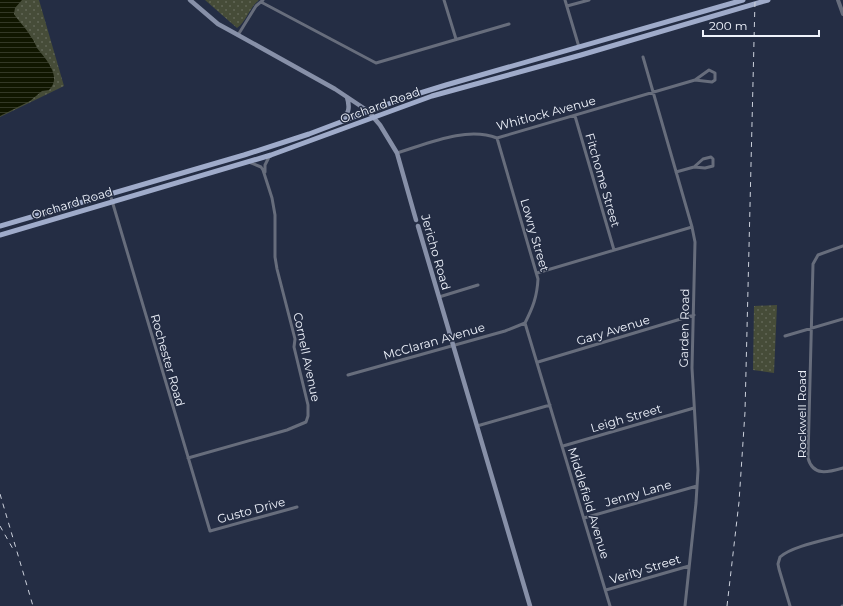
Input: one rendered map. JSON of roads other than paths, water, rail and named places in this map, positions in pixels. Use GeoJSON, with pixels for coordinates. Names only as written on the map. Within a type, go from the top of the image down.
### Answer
{"type":"FeatureCollection","features":[{"type":"Feature","properties":{"kind":"main road","name":"Jericho Road"},"geometry":{"type":"LineString","coordinates":[[190,0],[218,24],[237,36],[322,82],[368,111],[388,136],[397,152],[416,220]]}},
{"type":"Feature","properties":{"kind":"main road","name":"Orchard Road"},"geometry":{"type":"LineString","coordinates":[[0,226],[309,134],[368,111],[446,85],[743,0]]}},
{"type":"Feature","properties":{"kind":"main road","name":"Orchard Road"},"geometry":{"type":"LineString","coordinates":[[0,235],[271,155],[439,94],[581,55],[768,0]]}},
{"type":"Feature","properties":{"kind":"main road"},"geometry":{"type":"LineString","coordinates":[[343,120],[347,115],[349,108],[347,97]]}},
{"type":"Feature","properties":{"kind":"main road","name":"Jericho Road"},"geometry":{"type":"LineString","coordinates":[[418,226],[530,606]]}},
{"type":"Feature","properties":{"kind":"street"},"geometry":{"type":"LineString","coordinates":[[444,0],[456,39]]}},
{"type":"Feature","properties":{"kind":"street"},"geometry":{"type":"LineString","coordinates":[[565,0],[579,47]]}},
{"type":"Feature","properties":{"kind":"street"},"geometry":{"type":"LineString","coordinates":[[567,6],[589,0]]}},
{"type":"Feature","properties":{"kind":"street"},"geometry":{"type":"LineString","coordinates":[[838,0],[843,14]]}},
{"type":"Feature","properties":{"kind":"street"},"geometry":{"type":"LineString","coordinates":[[237,36],[252,11],[262,1],[376,62],[509,24]]}},
{"type":"Feature","properties":{"kind":"street","name":"Garden Road"},"geometry":{"type":"LineString","coordinates":[[643,58],[695,242],[692,368],[698,470],[685,606]]}},
{"type":"Feature","properties":{"kind":"street"},"geometry":{"type":"LineString","coordinates":[[709,70],[715,74],[715,80],[712,82],[695,80],[709,70]]}},
{"type":"Feature","properties":{"kind":"street","name":"Whitlock Avenue"},"geometry":{"type":"LineString","coordinates":[[397,152],[463,134],[489,135],[497,138],[695,80]]}},
{"type":"Feature","properties":{"kind":"street","name":"Fitchome Street"},"geometry":{"type":"LineString","coordinates":[[575,116],[614,250]]}},
{"type":"Feature","properties":{"kind":"street","name":"Lowry Street"},"geometry":{"type":"LineString","coordinates":[[497,138],[537,273],[538,289],[535,304],[525,323]]}},
{"type":"Feature","properties":{"kind":"street"},"geometry":{"type":"LineString","coordinates":[[265,174],[265,165],[271,155]]}},
{"type":"Feature","properties":{"kind":"street"},"geometry":{"type":"LineString","coordinates":[[676,172],[694,167],[709,168],[714,162],[713,159],[711,157],[707,157],[694,167]]}},
{"type":"Feature","properties":{"kind":"street"},"geometry":{"type":"LineString","coordinates":[[248,161],[261,167],[265,174]]}},
{"type":"Feature","properties":{"kind":"street","name":"Cornell Avenue"},"geometry":{"type":"LineString","coordinates":[[188,458],[294,427],[306,422],[308,416],[308,405],[294,347],[295,339],[276,264],[275,215],[265,174]]}},
{"type":"Feature","properties":{"kind":"street","name":"Rochester Road"},"geometry":{"type":"LineString","coordinates":[[110,194],[210,531]]}},
{"type":"Feature","properties":{"kind":"street","name":"Jericho Road"},"geometry":{"type":"LineString","coordinates":[[416,220],[418,226]]}},
{"type":"Feature","properties":{"kind":"street"},"geometry":{"type":"LineString","coordinates":[[537,273],[692,227]]}},
{"type":"Feature","properties":{"kind":"street"},"geometry":{"type":"LineString","coordinates":[[812,328],[814,260],[821,253],[843,246]]}},
{"type":"Feature","properties":{"kind":"street"},"geometry":{"type":"LineString","coordinates":[[438,297],[478,285]]}},
{"type":"Feature","properties":{"kind":"street","name":"Gary Avenue"},"geometry":{"type":"LineString","coordinates":[[538,362],[694,315]]}},
{"type":"Feature","properties":{"kind":"street"},"geometry":{"type":"LineString","coordinates":[[785,336],[843,319]]}},
{"type":"Feature","properties":{"kind":"street"},"geometry":{"type":"LineString","coordinates":[[478,426],[550,405],[525,323]]}},
{"type":"Feature","properties":{"kind":"street","name":"McClaran Avenue"},"geometry":{"type":"LineString","coordinates":[[348,375],[525,323]]}},
{"type":"Feature","properties":{"kind":"street","name":"Rockwell Road"},"geometry":{"type":"LineString","coordinates":[[812,328],[808,458],[812,466],[817,471],[829,472],[843,468]]}},
{"type":"Feature","properties":{"kind":"street","name":"Middlefield Avenue"},"geometry":{"type":"LineString","coordinates":[[550,405],[610,606]]}},
{"type":"Feature","properties":{"kind":"street","name":"Leigh Street"},"geometry":{"type":"LineString","coordinates":[[563,446],[694,408]]}},
{"type":"Feature","properties":{"kind":"street","name":"Jenny Lane"},"geometry":{"type":"LineString","coordinates":[[584,518],[697,486]]}},
{"type":"Feature","properties":{"kind":"street","name":"Gusto Drive"},"geometry":{"type":"LineString","coordinates":[[210,531],[298,507]]}},
{"type":"Feature","properties":{"kind":"street"},"geometry":{"type":"LineString","coordinates":[[790,606],[779,569],[778,564],[780,557],[802,547],[843,535]]}},
{"type":"Feature","properties":{"kind":"street","name":"Verity Street"},"geometry":{"type":"LineString","coordinates":[[606,590],[689,566]]}},
{"type":"Feature","properties":{"kind":"railway"},"geometry":{"type":"LineString","coordinates":[[727,606],[739,502],[745,412],[755,0]]}},
{"type":"Feature","properties":{"kind":"railway"},"geometry":{"type":"LineString","coordinates":[[0,494],[33,606]]}},
{"type":"Feature","properties":{"kind":"railway"},"geometry":{"type":"LineString","coordinates":[[0,526],[13,549]]}}]}
